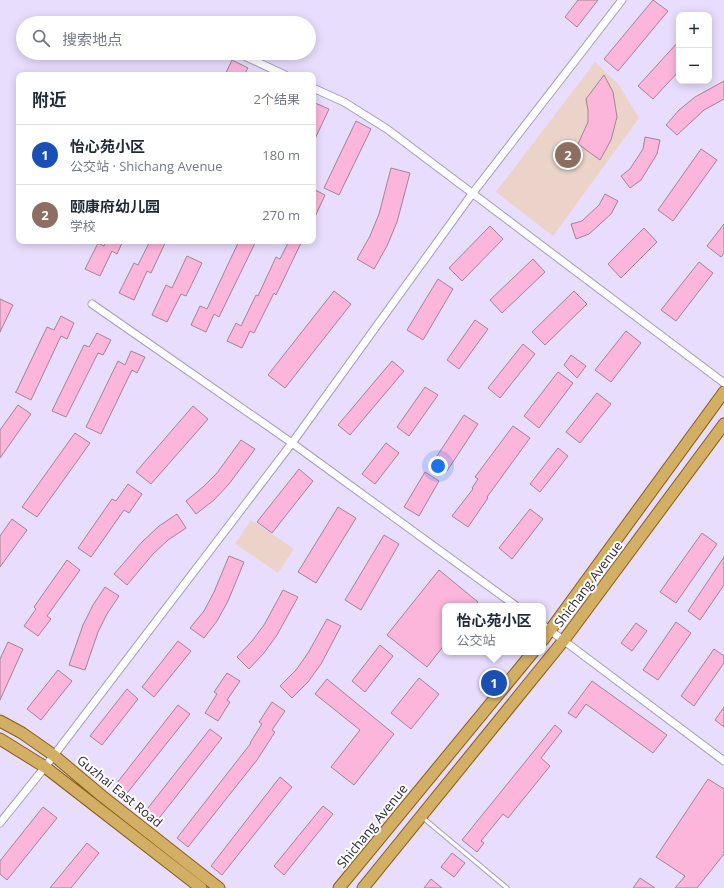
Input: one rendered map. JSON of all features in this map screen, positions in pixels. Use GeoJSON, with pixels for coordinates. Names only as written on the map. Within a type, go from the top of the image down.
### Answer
{"type":"FeatureCollection","features":[{"type":"Feature","properties":{"kind":"main road","name":"Shichang Avenue"},"geometry":{"type":"LineString","coordinates":[[547,628],[724,392]]}},
{"type":"Feature","properties":{"kind":"main road","name":"Shichang Avenue"},"geometry":{"type":"LineString","coordinates":[[363,888],[564,640],[724,424]]}},
{"type":"Feature","properties":{"kind":"main road","name":"Shichang Avenue"},"geometry":{"type":"LineString","coordinates":[[339,888],[531,655]]}},
{"type":"Feature","properties":{"kind":"main road","name":"Guzhai East Road"},"geometry":{"type":"LineString","coordinates":[[0,721],[22,733],[54,755],[102,796],[219,888]]}},
{"type":"Feature","properties":{"kind":"main road"},"geometry":{"type":"LineString","coordinates":[[0,739],[45,767],[201,888]]}},
{"type":"Feature","properties":{"kind":"street"},"geometry":{"type":"LineString","coordinates":[[0,823],[45,767],[292,443],[472,194],[622,0]]}},
{"type":"Feature","properties":{"kind":"street"},"geometry":{"type":"LineString","coordinates":[[253,60],[279,72]]}},
{"type":"Feature","properties":{"kind":"street"},"geometry":{"type":"LineString","coordinates":[[316,89],[344,102],[387,129],[724,383]]}},
{"type":"Feature","properties":{"kind":"street"},"geometry":{"type":"LineString","coordinates":[[92,304],[292,443],[512,603]]}},
{"type":"Feature","properties":{"kind":"street"},"geometry":{"type":"LineString","coordinates":[[547,628],[724,761]]}},
{"type":"Feature","properties":{"kind":"lane"},"geometry":{"type":"LineString","coordinates":[[421,816],[507,888]]}},
{"type":"Feature","properties":{"kind":"shaded area"},"geometry":{"type":"Polygon","coordinates":[[[595,62],[619,85],[639,118],[553,236],[496,192],[595,62]]]}},
{"type":"Feature","properties":{"kind":"shaded area"},"geometry":{"type":"Polygon","coordinates":[[[251,520],[294,549],[278,573],[235,544],[251,520]]]}},
{"type":"Feature","properties":{"kind":"building"},"geometry":{"type":"Polygon","coordinates":[[[578,0],[598,0],[577,27],[565,17],[578,0]]]}},
{"type":"Feature","properties":{"kind":"building"},"geometry":{"type":"Polygon","coordinates":[[[653,0],[668,11],[618,71],[604,59],[653,0]]]}},
{"type":"Feature","properties":{"kind":"building"},"geometry":{"type":"Polygon","coordinates":[[[676,44],[676,74],[653,99],[638,86],[676,44]]]}},
{"type":"Feature","properties":{"kind":"building"},"geometry":{"type":"Polygon","coordinates":[[[232,60],[248,68],[246,72],[226,72],[232,60]]]}},
{"type":"Feature","properties":{"kind":"building"},"geometry":{"type":"Polygon","coordinates":[[[604,75],[613,92],[617,117],[611,140],[600,160],[578,144],[588,122],[586,99],[604,75]]]}},
{"type":"Feature","properties":{"kind":"building"},"geometry":{"type":"Polygon","coordinates":[[[724,81],[724,99],[704,110],[677,135],[666,125],[679,110],[695,97],[724,81]]]}},
{"type":"Feature","properties":{"kind":"building"},"geometry":{"type":"Polygon","coordinates":[[[316,103],[329,109],[316,137],[316,103]]]}},
{"type":"Feature","properties":{"kind":"building"},"geometry":{"type":"Polygon","coordinates":[[[356,121],[371,129],[339,195],[324,188],[356,121]]]}},
{"type":"Feature","properties":{"kind":"building"},"geometry":{"type":"Polygon","coordinates":[[[645,137],[660,140],[657,154],[641,180],[630,188],[621,176],[630,169],[643,149],[645,137]]]}},
{"type":"Feature","properties":{"kind":"building"},"geometry":{"type":"Polygon","coordinates":[[[701,149],[717,160],[673,221],[658,210],[701,149]]]}},
{"type":"Feature","properties":{"kind":"building"},"geometry":{"type":"Polygon","coordinates":[[[391,168],[410,173],[397,222],[387,246],[374,269],[357,259],[370,236],[379,214],[391,168]]]}},
{"type":"Feature","properties":{"kind":"building"},"geometry":{"type":"Polygon","coordinates":[[[316,190],[325,195],[316,214],[316,190]]]}},
{"type":"Feature","properties":{"kind":"building"},"geometry":{"type":"Polygon","coordinates":[[[605,194],[618,201],[611,214],[589,234],[576,239],[571,224],[582,221],[599,205],[605,194]]]}},
{"type":"Feature","properties":{"kind":"building"},"geometry":{"type":"Polygon","coordinates":[[[724,224],[724,253],[721,257],[707,246],[724,224]]]}},
{"type":"Feature","properties":{"kind":"building"},"geometry":{"type":"Polygon","coordinates":[[[490,226],[503,239],[462,281],[449,268],[490,226]]]}},
{"type":"Feature","properties":{"kind":"building"},"geometry":{"type":"Polygon","coordinates":[[[644,228],[657,242],[621,278],[608,264],[644,228]]]}},
{"type":"Feature","properties":{"kind":"building"},"geometry":{"type":"Polygon","coordinates":[[[98,244],[104,246],[105,244],[122,244],[117,254],[112,251],[100,276],[85,269],[98,244]]]}},
{"type":"Feature","properties":{"kind":"building"},"geometry":{"type":"Polygon","coordinates":[[[148,244],[165,244],[151,273],[147,271],[134,300],[119,293],[134,263],[138,265],[148,244]]]}},
{"type":"Feature","properties":{"kind":"building"},"geometry":{"type":"Polygon","coordinates":[[[238,244],[255,244],[219,317],[214,314],[206,332],[191,325],[200,306],[207,309],[238,244]]]}},
{"type":"Feature","properties":{"kind":"building"},"geometry":{"type":"Polygon","coordinates":[[[288,244],[301,244],[276,295],[274,293],[254,333],[250,331],[242,348],[227,341],[236,323],[241,326],[256,295],[258,296],[276,257],[280,259],[288,244]]]}},
{"type":"Feature","properties":{"kind":"building"},"geometry":{"type":"Polygon","coordinates":[[[187,256],[202,263],[186,296],[181,294],[167,322],[152,315],[166,285],[172,288],[187,256]]]}},
{"type":"Feature","properties":{"kind":"building"},"geometry":{"type":"Polygon","coordinates":[[[533,259],[545,272],[502,313],[490,300],[533,259]]]}},
{"type":"Feature","properties":{"kind":"building"},"geometry":{"type":"Polygon","coordinates":[[[699,262],[713,273],[676,321],[661,310],[699,262]]]}},
{"type":"Feature","properties":{"kind":"building"},"geometry":{"type":"Polygon","coordinates":[[[438,279],[453,289],[423,340],[407,330],[438,279]]]}},
{"type":"Feature","properties":{"kind":"building"},"geometry":{"type":"Polygon","coordinates":[[[334,291],[351,304],[285,388],[268,375],[334,291]]]}},
{"type":"Feature","properties":{"kind":"building"},"geometry":{"type":"Polygon","coordinates":[[[574,291],[587,304],[545,345],[532,332],[574,291]]]}},
{"type":"Feature","properties":{"kind":"building"},"geometry":{"type":"Polygon","coordinates":[[[0,299],[13,305],[0,332],[0,299]]]}},
{"type":"Feature","properties":{"kind":"building"},"geometry":{"type":"Polygon","coordinates":[[[61,316],[74,323],[67,339],[61,336],[31,400],[15,392],[47,327],[54,330],[61,316]]]}},
{"type":"Feature","properties":{"kind":"building"},"geometry":{"type":"Polygon","coordinates":[[[475,320],[488,329],[459,369],[447,360],[475,320]]]}},
{"type":"Feature","properties":{"kind":"building"},"geometry":{"type":"Polygon","coordinates":[[[626,331],[641,343],[611,382],[595,370],[626,331]]]}},
{"type":"Feature","properties":{"kind":"building"},"geometry":{"type":"Polygon","coordinates":[[[97,333],[111,340],[103,355],[98,353],[66,417],[52,411],[84,345],[89,347],[97,333]]]}},
{"type":"Feature","properties":{"kind":"building"},"geometry":{"type":"Polygon","coordinates":[[[523,344],[535,354],[500,398],[488,388],[523,344]]]}},
{"type":"Feature","properties":{"kind":"building"},"geometry":{"type":"Polygon","coordinates":[[[131,351],[145,357],[137,373],[132,370],[101,434],[86,427],[118,361],[125,365],[131,351]]]}},
{"type":"Feature","properties":{"kind":"building"},"geometry":{"type":"Polygon","coordinates":[[[571,355],[586,366],[577,378],[564,365],[571,355]]]}},
{"type":"Feature","properties":{"kind":"building"},"geometry":{"type":"Polygon","coordinates":[[[392,361],[404,371],[350,435],[338,425],[392,361]]]}},
{"type":"Feature","properties":{"kind":"building"},"geometry":{"type":"Polygon","coordinates":[[[558,372],[573,383],[539,428],[524,416],[558,372]]]}},
{"type":"Feature","properties":{"kind":"building"},"geometry":{"type":"Polygon","coordinates":[[[425,387],[438,395],[409,436],[397,427],[425,387]]]}},
{"type":"Feature","properties":{"kind":"building"},"geometry":{"type":"Polygon","coordinates":[[[597,393],[611,404],[580,443],[566,432],[597,393]]]}},
{"type":"Feature","properties":{"kind":"building"},"geometry":{"type":"Polygon","coordinates":[[[18,405],[31,414],[0,458],[0,430],[18,405]]]}},
{"type":"Feature","properties":{"kind":"building"},"geometry":{"type":"Polygon","coordinates":[[[193,406],[208,419],[151,484],[136,472],[193,406]]]}},
{"type":"Feature","properties":{"kind":"building"},"geometry":{"type":"Polygon","coordinates":[[[464,415],[478,424],[447,471],[433,462],[464,415]]]}},
{"type":"Feature","properties":{"kind":"building"},"geometry":{"type":"Polygon","coordinates":[[[513,426],[530,438],[487,497],[488,498],[468,527],[452,516],[473,489],[472,488],[478,479],[475,477],[513,426]]]}},
{"type":"Feature","properties":{"kind":"building"},"geometry":{"type":"Polygon","coordinates":[[[75,433],[90,443],[37,517],[22,507],[75,433]]]}},
{"type":"Feature","properties":{"kind":"building"},"geometry":{"type":"Polygon","coordinates":[[[241,440],[255,449],[229,484],[214,500],[196,514],[186,501],[217,473],[241,440]]]}},
{"type":"Feature","properties":{"kind":"building"},"geometry":{"type":"Polygon","coordinates":[[[386,443],[399,453],[375,484],[362,474],[386,443]]]}},
{"type":"Feature","properties":{"kind":"building"},"geometry":{"type":"Polygon","coordinates":[[[558,448],[568,456],[540,492],[530,484],[558,448]]]}},
{"type":"Feature","properties":{"kind":"building"},"geometry":{"type":"Polygon","coordinates":[[[299,469],[313,481],[272,533],[257,522],[299,469]]]}},
{"type":"Feature","properties":{"kind":"building"},"geometry":{"type":"Polygon","coordinates":[[[425,472],[439,481],[419,516],[404,507],[425,472]]]}},
{"type":"Feature","properties":{"kind":"building"},"geometry":{"type":"Polygon","coordinates":[[[128,484],[142,494],[129,513],[124,510],[91,557],[78,548],[112,499],[116,501],[128,484]]]}},
{"type":"Feature","properties":{"kind":"building"},"geometry":{"type":"Polygon","coordinates":[[[338,507],[356,518],[316,583],[298,572],[338,507]]]}},
{"type":"Feature","properties":{"kind":"building"},"geometry":{"type":"Polygon","coordinates":[[[530,509],[543,519],[512,559],[499,548],[530,509]]]}},
{"type":"Feature","properties":{"kind":"building"},"geometry":{"type":"Polygon","coordinates":[[[177,514],[186,528],[168,540],[153,554],[127,585],[114,574],[142,542],[159,526],[177,514]]]}},
{"type":"Feature","properties":{"kind":"building"},"geometry":{"type":"Polygon","coordinates":[[[12,519],[27,530],[0,567],[0,536],[12,519]]]}},
{"type":"Feature","properties":{"kind":"building"},"geometry":{"type":"Polygon","coordinates":[[[702,533],[717,544],[676,603],[660,592],[702,533]]]}},
{"type":"Feature","properties":{"kind":"building"},"geometry":{"type":"Polygon","coordinates":[[[384,535],[399,544],[361,610],[345,600],[384,535]]]}},
{"type":"Feature","properties":{"kind":"building"},"geometry":{"type":"Polygon","coordinates":[[[229,556],[244,562],[228,601],[217,621],[204,638],[190,628],[204,611],[214,592],[229,556]]]}},
{"type":"Feature","properties":{"kind":"building"},"geometry":{"type":"Polygon","coordinates":[[[724,557],[724,585],[700,620],[688,611],[724,557]]]}},
{"type":"Feature","properties":{"kind":"building"},"geometry":{"type":"Polygon","coordinates":[[[67,560],[80,570],[47,616],[51,619],[38,636],[24,626],[36,609],[34,607],[67,560]]]}},
{"type":"Feature","properties":{"kind":"building"},"geometry":{"type":"Polygon","coordinates":[[[439,570],[478,602],[442,603],[442,648],[427,667],[387,635],[439,570]]]}},
{"type":"Feature","properties":{"kind":"building"},"geometry":{"type":"Polygon","coordinates":[[[105,587],[119,596],[107,614],[98,632],[85,670],[69,665],[83,625],[93,605],[105,587]]]}},
{"type":"Feature","properties":{"kind":"building"},"geometry":{"type":"Polygon","coordinates":[[[283,590],[298,597],[277,635],[264,653],[249,669],[237,657],[264,625],[283,590]]]}},
{"type":"Feature","properties":{"kind":"building"},"geometry":{"type":"Polygon","coordinates":[[[327,619],[341,626],[321,664],[308,682],[292,698],[280,686],[296,670],[308,653],[327,619]]]}},
{"type":"Feature","properties":{"kind":"building"},"geometry":{"type":"Polygon","coordinates":[[[676,622],[691,633],[658,680],[643,670],[676,622]]]}},
{"type":"Feature","properties":{"kind":"building"},"geometry":{"type":"Polygon","coordinates":[[[636,623],[647,631],[632,651],[621,643],[636,623]]]}},
{"type":"Feature","properties":{"kind":"building"},"geometry":{"type":"Polygon","coordinates":[[[178,641],[191,651],[154,697],[142,687],[178,641]]]}},
{"type":"Feature","properties":{"kind":"building"},"geometry":{"type":"Polygon","coordinates":[[[8,642],[23,649],[0,700],[0,659],[8,642]]]}},
{"type":"Feature","properties":{"kind":"building"},"geometry":{"type":"Polygon","coordinates":[[[380,645],[393,656],[365,692],[352,681],[380,645]]]}},
{"type":"Feature","properties":{"kind":"building"},"geometry":{"type":"Polygon","coordinates":[[[714,649],[724,656],[724,663],[694,706],[681,696],[714,649]]]}},
{"type":"Feature","properties":{"kind":"building"},"geometry":{"type":"Polygon","coordinates":[[[58,670],[72,681],[41,720],[27,709],[58,670]]]}},
{"type":"Feature","properties":{"kind":"building"},"geometry":{"type":"Polygon","coordinates":[[[227,673],[240,681],[227,700],[230,702],[218,721],[205,713],[217,694],[214,692],[227,673]]]}},
{"type":"Feature","properties":{"kind":"building"},"geometry":{"type":"Polygon","coordinates":[[[419,678],[439,694],[411,729],[391,713],[419,678]]]}},
{"type":"Feature","properties":{"kind":"building"},"geometry":{"type":"Polygon","coordinates":[[[327,679],[394,734],[354,785],[331,767],[360,730],[315,694],[327,679]]]}},
{"type":"Feature","properties":{"kind":"building"},"geometry":{"type":"Polygon","coordinates":[[[592,681],[667,735],[653,753],[586,704],[576,718],[568,713],[592,681]]]}},
{"type":"Feature","properties":{"kind":"building"},"geometry":{"type":"Polygon","coordinates":[[[127,689],[138,699],[102,745],[90,736],[127,689]]]}},
{"type":"Feature","properties":{"kind":"building"},"geometry":{"type":"Polygon","coordinates":[[[272,702],[285,711],[272,730],[275,732],[257,760],[188,847],[177,838],[251,743],[262,724],[259,722],[272,702]]]}},
{"type":"Feature","properties":{"kind":"building"},"geometry":{"type":"Polygon","coordinates":[[[178,705],[190,714],[124,797],[113,788],[178,705]]]}},
{"type":"Feature","properties":{"kind":"building"},"geometry":{"type":"Polygon","coordinates":[[[724,707],[724,727],[715,720],[724,707]]]}},
{"type":"Feature","properties":{"kind":"building"},"geometry":{"type":"Polygon","coordinates":[[[555,725],[562,731],[541,758],[550,766],[508,818],[503,814],[481,841],[484,843],[477,852],[462,840],[555,725]]]}},
{"type":"Feature","properties":{"kind":"building"},"geometry":{"type":"Polygon","coordinates":[[[210,729],[222,738],[156,822],[144,813],[210,729]]]}},
{"type":"Feature","properties":{"kind":"building"},"geometry":{"type":"Polygon","coordinates":[[[280,777],[292,787],[222,875],[211,866],[280,777]]]}},
{"type":"Feature","properties":{"kind":"building"},"geometry":{"type":"Polygon","coordinates":[[[708,779],[724,789],[724,854],[697,888],[675,888],[685,876],[656,857],[708,779]]]}},
{"type":"Feature","properties":{"kind":"building"},"geometry":{"type":"Polygon","coordinates":[[[323,806],[333,814],[284,875],[274,866],[323,806]]]}},
{"type":"Feature","properties":{"kind":"building"},"geometry":{"type":"Polygon","coordinates":[[[43,807],[57,818],[7,880],[0,874],[0,861],[43,807]]]}},
{"type":"Feature","properties":{"kind":"building"},"geometry":{"type":"Polygon","coordinates":[[[87,843],[99,853],[71,888],[50,888],[87,843]]]}},
{"type":"Feature","properties":{"kind":"building"},"geometry":{"type":"Polygon","coordinates":[[[452,853],[465,863],[454,877],[441,867],[452,853]]]}},
{"type":"Feature","properties":{"kind":"building"},"geometry":{"type":"Polygon","coordinates":[[[640,878],[655,888],[633,888],[640,878]]]}},
{"type":"Feature","properties":{"kind":"building"},"geometry":{"type":"Polygon","coordinates":[[[431,879],[442,888],[424,888],[431,879]]]}},
{"type":"Feature","properties":{"kind":"place","name":"颐康府幼儿园"},"geometry":{"type":"Point","coordinates":[568,155]}},
{"type":"Feature","properties":{"kind":"place","name":"怡心苑小区"},"geometry":{"type":"Point","coordinates":[494,683]}}]}
